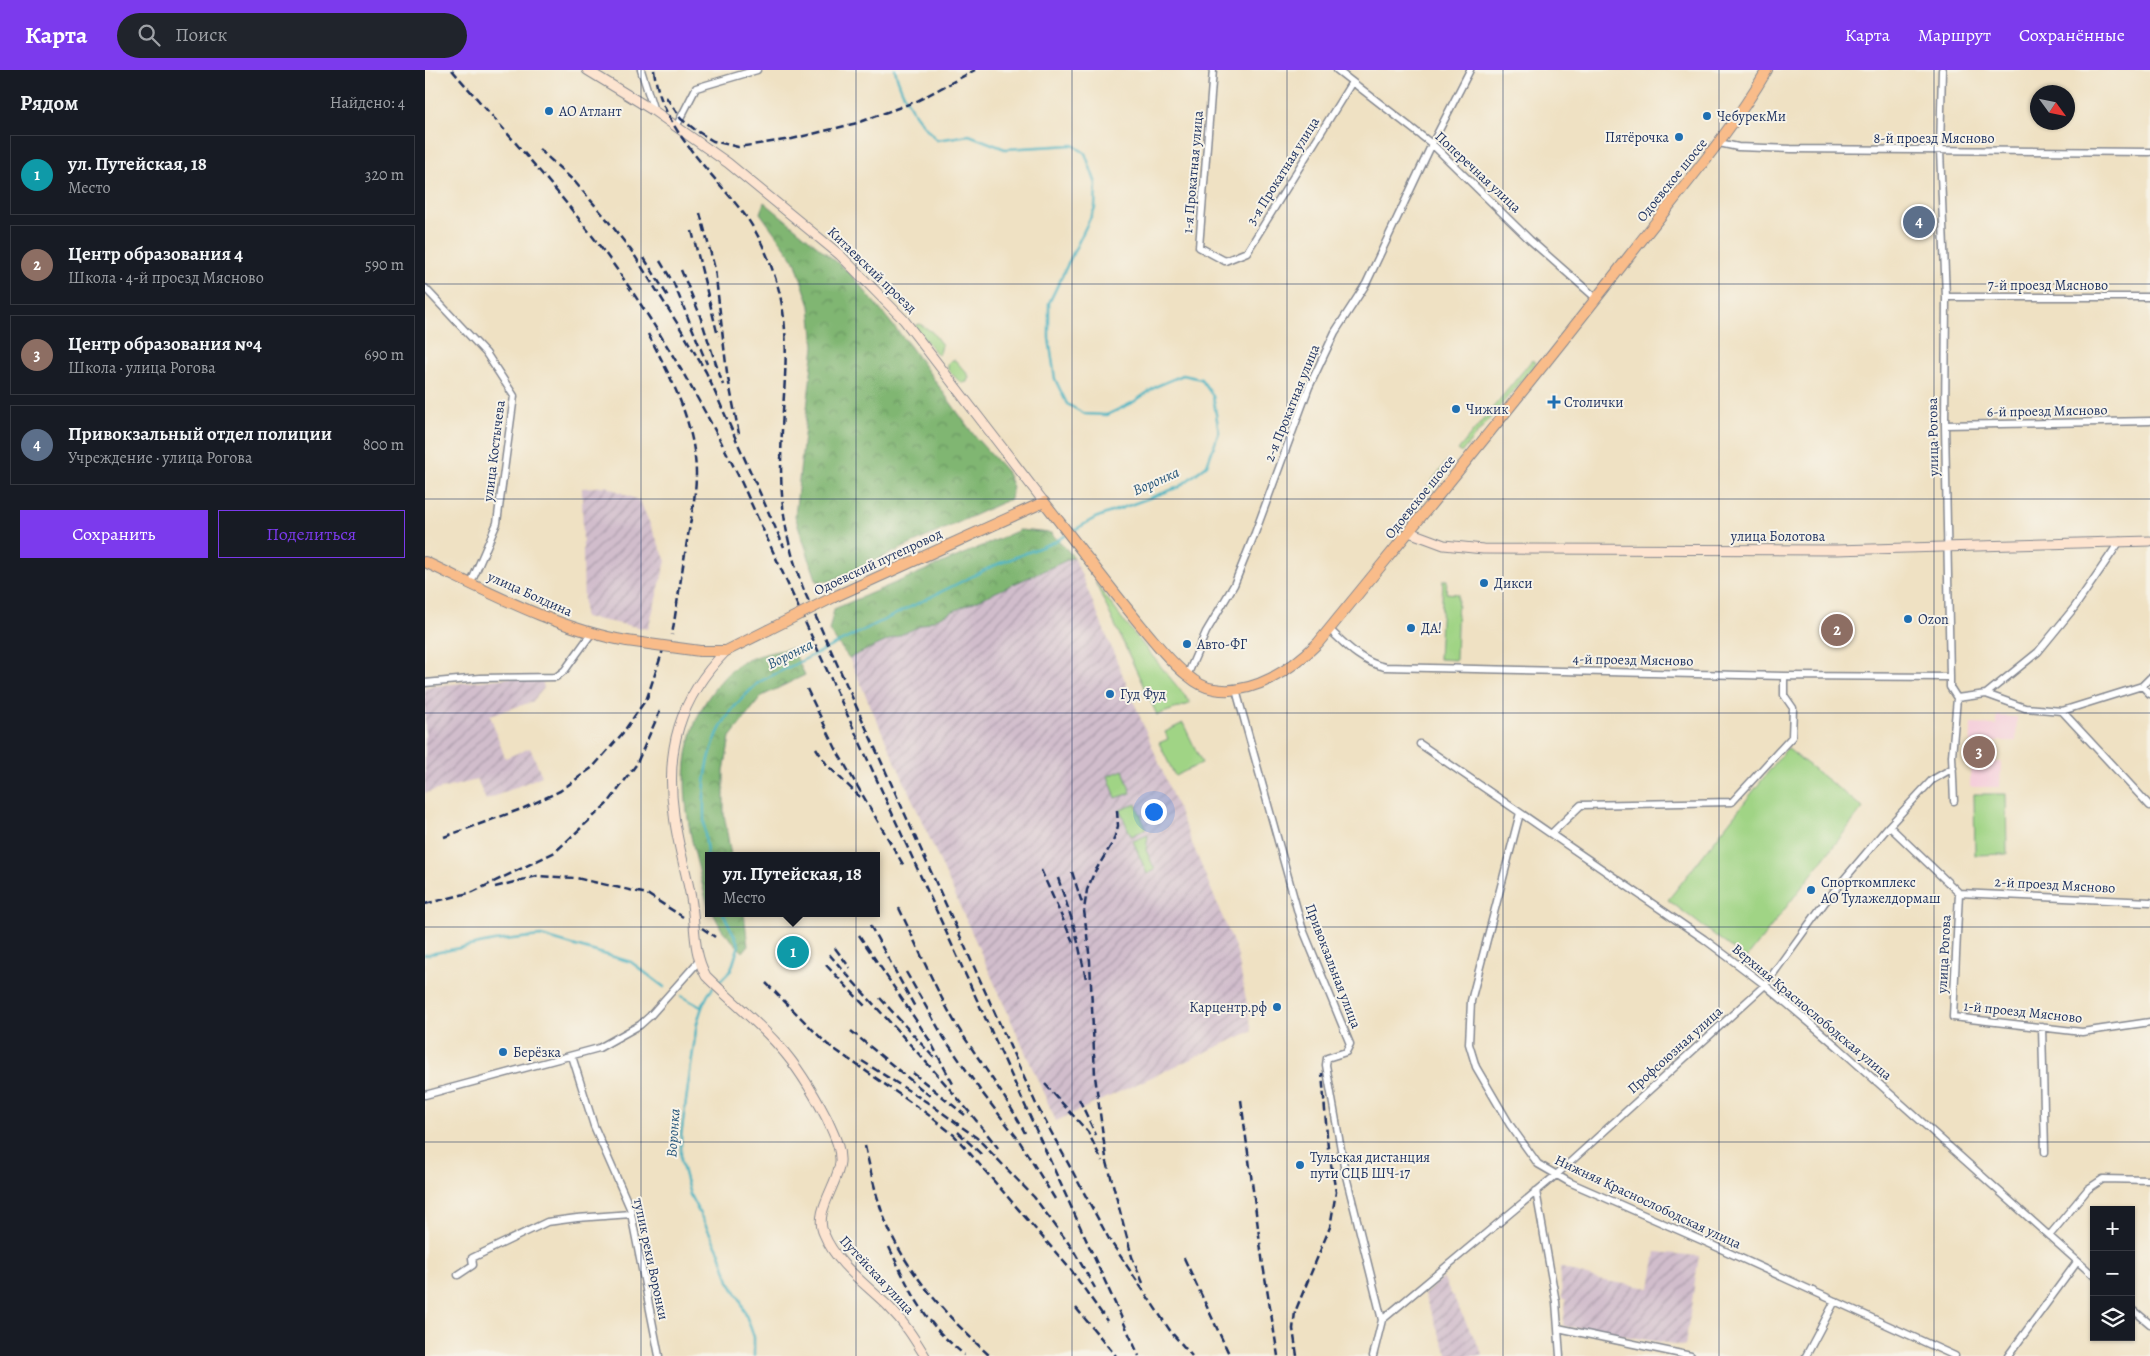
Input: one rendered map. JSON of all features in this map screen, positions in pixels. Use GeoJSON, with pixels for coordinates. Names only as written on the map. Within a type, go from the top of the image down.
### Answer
{"type":"FeatureCollection","features":[{"type":"Feature","properties":{"kind":"main road","name":"Одоевское шоссе"},"geometry":{"type":"LineString","coordinates":[[1044,502],[1126,607],[1187,676],[1213,689],[1235,690],[1257,684],[1292,666],[1305,656],[1329,629],[1597,298],[1719,143],[1745,108],[1767,70]]}},
{"type":"Feature","properties":{"kind":"main road","name":"Одоевский путепровод"},"geometry":{"type":"LineString","coordinates":[[726,651],[834,597],[1044,502]]}},
{"type":"Feature","properties":{"kind":"main road","name":"улица Болдина"},"geometry":{"type":"LineString","coordinates":[[425,562],[553,620],[591,634],[627,641],[699,650],[726,651]]}},
{"type":"Feature","properties":{"kind":"street","name":"Китаевский проезд"},"geometry":{"type":"LineString","coordinates":[[587,70],[654,111],[728,163],[840,255],[904,320],[1044,502]]}},
{"type":"Feature","properties":{"kind":"street"},"geometry":{"type":"LineString","coordinates":[[641,70],[654,111]]}},
{"type":"Feature","properties":{"kind":"street"},"geometry":{"type":"LineString","coordinates":[[676,127],[696,88],[757,70]]}},
{"type":"Feature","properties":{"kind":"street","name":"1-я Прокатная улица"},"geometry":{"type":"LineString","coordinates":[[1213,70],[1199,247],[1225,261]]}},
{"type":"Feature","properties":{"kind":"street","name":"Поперечная улица"},"geometry":{"type":"LineString","coordinates":[[1337,70],[1431,144],[1543,252],[1597,298]]}},
{"type":"Feature","properties":{"kind":"street","name":"2-я Прокатная улица"},"geometry":{"type":"LineString","coordinates":[[1187,676],[1206,632],[1234,585],[1309,387],[1335,332],[1366,284],[1431,144],[1470,70]]}},
{"type":"Feature","properties":{"kind":"street","name":"улица Рогова"},"geometry":{"type":"LineString","coordinates":[[1941,70],[1940,150],[1946,297],[1945,425],[1949,677],[1950,687],[1957,698],[1953,768],[1954,801]]}},
{"type":"Feature","properties":{"kind":"street","name":"3-я Прокатная улица"},"geometry":{"type":"LineString","coordinates":[[1225,261],[1247,252],[1352,82]]}},
{"type":"Feature","properties":{"kind":"street","name":"8-й проезд Мясново"},"geometry":{"type":"LineString","coordinates":[[1719,143],[1791,149],[2150,152]]}},
{"type":"Feature","properties":{"kind":"street","name":"улица Костычева"},"geometry":{"type":"LineString","coordinates":[[425,288],[486,353],[514,396],[497,523],[471,583]]}},
{"type":"Feature","properties":{"kind":"street","name":"7-й проезд Мясново"},"geometry":{"type":"LineString","coordinates":[[1946,297],[2150,297]]}},
{"type":"Feature","properties":{"kind":"street","name":"6-й проезд Мясново"},"geometry":{"type":"LineString","coordinates":[[1945,425],[2150,421]]}},
{"type":"Feature","properties":{"kind":"street","name":"улица Болотова"},"geometry":{"type":"LineString","coordinates":[[1409,532],[1444,545],[1483,549],[1836,550],[2150,540]]}},
{"type":"Feature","properties":{"kind":"street"},"geometry":{"type":"LineString","coordinates":[[1986,694],[2038,652],[2074,608],[2120,541]]}},
{"type":"Feature","properties":{"kind":"street","name":"4-й проезд Мясново"},"geometry":{"type":"LineString","coordinates":[[1329,629],[1368,663],[1385,667],[1784,676],[1949,677]]}},
{"type":"Feature","properties":{"kind":"street"},"geometry":{"type":"LineString","coordinates":[[425,683],[480,678],[555,677],[565,670],[591,634]]}},
{"type":"Feature","properties":{"kind":"street"},"geometry":{"type":"LineString","coordinates":[[425,1095],[599,1048],[640,1025],[698,962],[693,909],[674,816],[671,786],[674,742],[687,704],[711,668],[726,651]]}},
{"type":"Feature","properties":{"kind":"street"},"geometry":{"type":"LineString","coordinates":[[1551,834],[1581,805],[1732,802],[1792,737],[1793,708],[1784,695],[1784,676]]}},
{"type":"Feature","properties":{"kind":"street"},"geometry":{"type":"LineString","coordinates":[[1957,698],[1986,694],[2025,708],[2062,710],[2142,686],[2150,678]]}},
{"type":"Feature","properties":{"kind":"street"},"geometry":{"type":"LineString","coordinates":[[2142,686],[2150,694]]}},
{"type":"Feature","properties":{"kind":"street","name":"Привокзальная улица"},"geometry":{"type":"LineString","coordinates":[[1235,690],[1303,927],[1350,1044],[1346,1052],[1327,1058],[1326,1065],[1345,1172],[1382,1320],[1373,1356]]}},
{"type":"Feature","properties":{"kind":"street"},"geometry":{"type":"LineString","coordinates":[[2062,710],[2150,806]]}},
{"type":"Feature","properties":{"kind":"street","name":"Верхняя Краснослободская улица"},"geometry":{"type":"LineString","coordinates":[[1420,744],[1704,939],[1765,985],[1838,1047],[2090,1273]]}},
{"type":"Feature","properties":{"kind":"street","name":"Профсоюзная улица"},"geometry":{"type":"LineString","coordinates":[[1382,1320],[1556,1175],[1765,985],[1825,902],[1889,826],[1932,780],[1953,768]]}},
{"type":"Feature","properties":{"kind":"street","name":"Нижняя Краснослободская улица"},"geometry":{"type":"LineString","coordinates":[[1520,813],[1471,1001],[1469,1044],[1476,1067],[1510,1125],[1538,1164],[1556,1175],[1955,1356]]}},
{"type":"Feature","properties":{"kind":"street"},"geometry":{"type":"LineString","coordinates":[[1889,826],[1959,892]]}},
{"type":"Feature","properties":{"kind":"street","name":"улица Рогова"},"geometry":{"type":"LineString","coordinates":[[1953,1017],[1959,892]]}},
{"type":"Feature","properties":{"kind":"street","name":"2-й проезд Мясново"},"geometry":{"type":"LineString","coordinates":[[1959,892],[2150,902]]}},
{"type":"Feature","properties":{"kind":"street","name":"Путейская улица"},"geometry":{"type":"LineString","coordinates":[[698,962],[706,976],[780,1048],[816,1098],[838,1145],[840,1162],[822,1215],[824,1236],[831,1248],[849,1269],[907,1327],[925,1356]]}},
{"type":"Feature","properties":{"kind":"street","name":"1-й проезд Мясново"},"geometry":{"type":"LineString","coordinates":[[1953,1017],[2082,1032],[2150,1022]]}},
{"type":"Feature","properties":{"kind":"street"},"geometry":{"type":"LineString","coordinates":[[2042,1027],[2045,1152]]}},
{"type":"Feature","properties":{"kind":"street","name":"тупик реки Воронки"},"geometry":{"type":"LineString","coordinates":[[572,1056],[594,1126],[631,1214],[659,1356]]}},
{"type":"Feature","properties":{"kind":"street"},"geometry":{"type":"LineString","coordinates":[[2049,1236],[2088,1189],[2103,1179],[2150,1180]]}},
{"type":"Feature","properties":{"kind":"street"},"geometry":{"type":"LineString","coordinates":[[1536,1192],[1556,1302],[1560,1356]]}},
{"type":"Feature","properties":{"kind":"street"},"geometry":{"type":"LineString","coordinates":[[458,1276],[473,1266],[472,1258],[547,1222],[631,1214]]}},
{"type":"Feature","properties":{"kind":"street"},"geometry":{"type":"LineString","coordinates":[[2008,1356],[2077,1262]]}},
{"type":"Feature","properties":{"kind":"street"},"geometry":{"type":"LineString","coordinates":[[1806,1356],[1835,1301]]}},
{"type":"Feature","properties":{"kind":"street"},"geometry":{"type":"LineString","coordinates":[[2135,1311],[2150,1324]]}},
{"type":"Feature","properties":{"kind":"street"},"geometry":{"type":"LineString","coordinates":[[1558,1328],[1691,1356]]}},
{"type":"Feature","properties":{"kind":"shaded area"},"geometry":{"type":"Polygon","coordinates":[[[606,486],[640,501],[666,561],[648,629],[584,617],[582,488],[606,486]]]}},
{"type":"Feature","properties":{"kind":"shaded area"},"geometry":{"type":"Polygon","coordinates":[[[1074,557],[1237,952],[1252,1031],[1056,1121],[849,658],[1074,557]]]}},
{"type":"Feature","properties":{"kind":"shaded area"},"geometry":{"type":"Polygon","coordinates":[[[527,676],[542,679],[544,688],[532,702],[490,715],[505,758],[530,748],[542,776],[486,800],[477,780],[425,793],[425,687],[527,676]]]}},
{"type":"Feature","properties":{"kind":"shaded area"},"geometry":{"type":"Polygon","coordinates":[[[1997,716],[2017,717],[2016,741],[1988,741],[1987,762],[2001,762],[2000,787],[1970,787],[1971,724],[1997,725],[1997,716]]]}},
{"type":"Feature","properties":{"kind":"shaded area"},"geometry":{"type":"Polygon","coordinates":[[[1656,1252],[1699,1256],[1685,1346],[1563,1326],[1566,1300],[1562,1298],[1560,1267],[1599,1280],[1650,1288],[1656,1252]]]}},
{"type":"Feature","properties":{"kind":"shaded area"},"geometry":{"type":"Polygon","coordinates":[[[1443,1278],[1483,1356],[1448,1356],[1424,1295],[1443,1278]]]}},
{"type":"Feature","properties":{"kind":"green space"},"geometry":{"type":"Polygon","coordinates":[[[764,202],[850,273],[910,346],[976,438],[1006,471],[1013,487],[1010,499],[830,581],[817,582],[795,516],[814,346],[810,306],[795,261],[760,213],[764,202]]]}},
{"type":"Feature","properties":{"kind":"green space"},"geometry":{"type":"Polygon","coordinates":[[[920,324],[932,332],[942,345],[938,355],[915,328],[916,325],[920,324]]]}},
{"type":"Feature","properties":{"kind":"green space"},"geometry":{"type":"Polygon","coordinates":[[[951,360],[955,360],[969,376],[967,382],[961,383],[948,370],[948,364],[951,360]]]}},
{"type":"Feature","properties":{"kind":"green space"},"geometry":{"type":"Polygon","coordinates":[[[1532,360],[1536,363],[1461,453],[1458,450],[1532,360]]]}},
{"type":"Feature","properties":{"kind":"green space"},"geometry":{"type":"Polygon","coordinates":[[[1448,460],[1452,463],[1397,535],[1393,532],[1448,460]]]}},
{"type":"Feature","properties":{"kind":"green space"},"geometry":{"type":"Polygon","coordinates":[[[1020,530],[1051,533],[1074,557],[849,658],[829,631],[834,609],[1020,530]]]}},
{"type":"Feature","properties":{"kind":"green space"},"geometry":{"type":"Polygon","coordinates":[[[1443,580],[1447,580],[1446,593],[1458,594],[1456,660],[1439,659],[1443,580]]]}},
{"type":"Feature","properties":{"kind":"green space"},"geometry":{"type":"Polygon","coordinates":[[[1095,582],[1126,624],[1190,702],[1189,704],[1157,715],[1095,582]]]}},
{"type":"Feature","properties":{"kind":"green space"},"geometry":{"type":"Polygon","coordinates":[[[792,648],[805,675],[762,696],[730,737],[724,771],[724,814],[730,852],[705,852],[705,893],[692,843],[686,796],[685,773],[693,728],[703,707],[723,678],[738,665],[771,652],[792,648]]]}},
{"type":"Feature","properties":{"kind":"green space"},"geometry":{"type":"Polygon","coordinates":[[[1183,723],[1202,763],[1175,776],[1159,743],[1168,739],[1165,732],[1183,723]]]}},
{"type":"Feature","properties":{"kind":"green space"},"geometry":{"type":"Polygon","coordinates":[[[1787,748],[1863,808],[1746,959],[1668,900],[1787,748]]]}},
{"type":"Feature","properties":{"kind":"green space"},"geometry":{"type":"Polygon","coordinates":[[[1123,770],[1131,793],[1116,798],[1108,776],[1123,770]]]}},
{"type":"Feature","properties":{"kind":"green space"},"geometry":{"type":"Polygon","coordinates":[[[1974,794],[2006,794],[2007,854],[1975,855],[1974,794]]]}},
{"type":"Feature","properties":{"kind":"green space"},"geometry":{"type":"Polygon","coordinates":[[[1136,804],[1146,829],[1131,836],[1120,810],[1136,804]]]}},
{"type":"Feature","properties":{"kind":"green space"},"geometry":{"type":"Polygon","coordinates":[[[1148,835],[1146,850],[1155,870],[1147,874],[1133,841],[1148,835]]]}},
{"type":"Feature","properties":{"kind":"green space"},"geometry":{"type":"Polygon","coordinates":[[[715,917],[744,917],[748,946],[743,952],[722,930],[715,917]]]}},
{"type":"Feature","properties":{"kind":"waterway","name":"Воронка"},"geometry":{"type":"LineString","coordinates":[[895,70],[911,108],[937,140],[969,135],[1005,149],[1073,145],[1085,153],[1096,184],[1095,208],[1049,303],[1049,338],[1055,379],[1067,404],[1085,414],[1107,415],[1132,403],[1157,386],[1183,375],[1201,379],[1213,396],[1219,432],[1207,465],[1179,487],[1095,518],[1071,532]]}},
{"type":"Feature","properties":{"kind":"waterway","name":"Воронка"},"geometry":{"type":"LineString","coordinates":[[707,852],[704,827],[705,786],[713,746],[721,727],[732,710],[759,682],[993,566],[1054,542],[1066,535]]}},
{"type":"Feature","properties":{"kind":"waterway","name":"Воронка"},"geometry":{"type":"LineString","coordinates":[[717,984],[731,970],[739,945],[725,917]]}},
{"type":"Feature","properties":{"kind":"waterway"},"geometry":{"type":"LineString","coordinates":[[425,955],[494,941],[541,936],[631,962],[664,987]]}},
{"type":"Feature","properties":{"kind":"waterway","name":"Воронка"},"geometry":{"type":"LineString","coordinates":[[713,988],[705,1000],[697,1023],[681,1136],[681,1161],[690,1195],[720,1253],[729,1281],[740,1299],[754,1337],[754,1356]]}},
{"type":"Feature","properties":{"kind":"waterway"},"geometry":{"type":"LineString","coordinates":[[681,996],[701,1007]]}},
{"type":"Feature","properties":{"kind":"railway"},"geometry":{"type":"LineString","coordinates":[[452,70],[538,169],[618,271],[683,373],[712,426],[740,479],[1139,1356]]}},
{"type":"Feature","properties":{"kind":"railway"},"geometry":{"type":"LineString","coordinates":[[654,70],[659,92],[667,112],[690,149],[747,218],[765,251],[778,287],[786,340],[781,452],[782,493],[791,552],[805,593],[1036,1104],[1109,1239],[1171,1332],[1192,1356]]}},
{"type":"Feature","properties":{"kind":"railway"},"geometry":{"type":"LineString","coordinates":[[666,97],[681,119],[697,131],[713,141],[738,147],[792,139],[857,123],[917,101],[975,70]]}},
{"type":"Feature","properties":{"kind":"railway"},"geometry":{"type":"LineString","coordinates":[[539,149],[575,182],[605,217],[633,253],[679,326],[706,372],[784,547]]}},
{"type":"Feature","properties":{"kind":"railway"},"geometry":{"type":"LineString","coordinates":[[700,213],[715,269],[727,373],[739,434]]}},
{"type":"Feature","properties":{"kind":"railway"},"geometry":{"type":"LineString","coordinates":[[692,231],[718,336]]}},
{"type":"Feature","properties":{"kind":"railway"},"geometry":{"type":"LineString","coordinates":[[644,258],[669,298]]}},
{"type":"Feature","properties":{"kind":"railway"},"geometry":{"type":"LineString","coordinates":[[660,261],[674,284],[707,364]]}},
{"type":"Feature","properties":{"kind":"railway"},"geometry":{"type":"LineString","coordinates":[[681,270],[698,310],[723,385]]}},
{"type":"Feature","properties":{"kind":"railway"},"geometry":{"type":"LineString","coordinates":[[648,334],[680,401],[695,454],[696,482],[694,499],[672,635]]}},
{"type":"Feature","properties":{"kind":"railway"},"geometry":{"type":"LineString","coordinates":[[444,837],[524,808],[560,791],[593,767],[622,734],[647,698],[663,650]]}},
{"type":"Feature","properties":{"kind":"railway"},"geometry":{"type":"LineString","coordinates":[[807,689],[838,753],[904,866]]}},
{"type":"Feature","properties":{"kind":"railway"},"geometry":{"type":"LineString","coordinates":[[425,904],[473,892],[555,852],[609,802],[636,765],[660,711]]}},
{"type":"Feature","properties":{"kind":"railway"},"geometry":{"type":"LineString","coordinates":[[816,748],[827,765],[860,797]]}},
{"type":"Feature","properties":{"kind":"railway"},"geometry":{"type":"LineString","coordinates":[[1117,810],[1118,826],[1113,842],[1094,873],[1087,890],[1084,910],[1090,961],[1095,1076],[1106,1158],[1132,1257],[1143,1283]]}},
{"type":"Feature","properties":{"kind":"railway"},"geometry":{"type":"LineString","coordinates":[[1041,870],[1073,942]]}},
{"type":"Feature","properties":{"kind":"railway"},"geometry":{"type":"LineString","coordinates":[[1072,872],[1083,906]]}},
{"type":"Feature","properties":{"kind":"railway"},"geometry":{"type":"LineString","coordinates":[[495,887],[537,876],[576,878],[647,894],[683,917]]}},
{"type":"Feature","properties":{"kind":"railway"},"geometry":{"type":"LineString","coordinates":[[1058,878],[1075,929],[1086,979]]}},
{"type":"Feature","properties":{"kind":"railway"},"geometry":{"type":"LineString","coordinates":[[899,908],[949,1012],[1018,1119],[1025,1133]]}},
{"type":"Feature","properties":{"kind":"railway"},"geometry":{"type":"LineString","coordinates":[[870,925],[916,1009]]}},
{"type":"Feature","properties":{"kind":"railway"},"geometry":{"type":"LineString","coordinates":[[702,928],[715,937]]}},
{"type":"Feature","properties":{"kind":"railway"},"geometry":{"type":"LineString","coordinates":[[859,935],[930,1041],[953,1084]]}},
{"type":"Feature","properties":{"kind":"railway"},"geometry":{"type":"LineString","coordinates":[[835,948],[850,968]]}},
{"type":"Feature","properties":{"kind":"railway"},"geometry":{"type":"LineString","coordinates":[[829,954],[936,1074],[998,1148]]}},
{"type":"Feature","properties":{"kind":"railway"},"geometry":{"type":"LineString","coordinates":[[826,965],[865,1006]]}},
{"type":"Feature","properties":{"kind":"railway"},"geometry":{"type":"LineString","coordinates":[[906,972],[944,1038],[980,1090],[1018,1139],[1055,1199]]}},
{"type":"Feature","properties":{"kind":"railway"},"geometry":{"type":"LineString","coordinates":[[766,983],[827,1044],[926,1113],[954,1135],[1071,1270],[1107,1321]]}},
{"type":"Feature","properties":{"kind":"railway"},"geometry":{"type":"LineString","coordinates":[[880,998],[935,1059]]}},
{"type":"Feature","properties":{"kind":"railway"},"geometry":{"type":"LineString","coordinates":[[851,1031],[930,1096]]}},
{"type":"Feature","properties":{"kind":"railway"},"geometry":{"type":"LineString","coordinates":[[862,1061],[933,1106],[977,1138],[1034,1197],[1072,1248],[1095,1288]]}},
{"type":"Feature","properties":{"kind":"railway"},"geometry":{"type":"LineString","coordinates":[[913,1073],[965,1115]]}},
{"type":"Feature","properties":{"kind":"railway"},"geometry":{"type":"LineString","coordinates":[[1297,1356],[1293,1329],[1295,1312],[1330,1227],[1336,1192],[1328,1148],[1322,1073]]}},
{"type":"Feature","properties":{"kind":"railway"},"geometry":{"type":"LineString","coordinates":[[1045,1084],[1088,1132],[1102,1161]]}},
{"type":"Feature","properties":{"kind":"railway"},"geometry":{"type":"LineString","coordinates":[[1079,1099],[1096,1135]]}},
{"type":"Feature","properties":{"kind":"railway"},"geometry":{"type":"LineString","coordinates":[[1241,1100],[1263,1265],[1278,1356]]}},
{"type":"Feature","properties":{"kind":"railway"},"geometry":{"type":"LineString","coordinates":[[958,1132],[982,1155]]}},
{"type":"Feature","properties":{"kind":"railway"},"geometry":{"type":"LineString","coordinates":[[865,1146],[881,1208],[888,1227],[907,1263],[947,1313],[990,1356]]}},
{"type":"Feature","properties":{"kind":"railway"},"geometry":{"type":"LineString","coordinates":[[889,1247],[922,1309],[939,1332],[964,1355]]}},
{"type":"Feature","properties":{"kind":"railway"},"geometry":{"type":"LineString","coordinates":[[1184,1258],[1230,1356]]}},
{"type":"Feature","properties":{"kind":"railway"},"geometry":{"type":"LineString","coordinates":[[1076,1308],[1116,1356]]}},
{"type":"Feature","properties":{"kind":"place","name":"АО Атлант"},"geometry":{"type":"Point","coordinates":[549,111]}},
{"type":"Feature","properties":{"kind":"place","name":"ЧебурекМи"},"geometry":{"type":"Point","coordinates":[1707,116]}},
{"type":"Feature","properties":{"kind":"place","name":"Пятёрочка"},"geometry":{"type":"Point","coordinates":[1679,137]}},
{"type":"Feature","properties":{"kind":"place","name":"Привокзальный отдел полиции"},"geometry":{"type":"Point","coordinates":[1919,222]}},
{"type":"Feature","properties":{"kind":"place","name":"Столички"},"geometry":{"type":"Point","coordinates":[1554,402]}},
{"type":"Feature","properties":{"kind":"place","name":"Чижик"},"geometry":{"type":"Point","coordinates":[1456,409]}},
{"type":"Feature","properties":{"kind":"place","name":"Дикси"},"geometry":{"type":"Point","coordinates":[1484,583]}},
{"type":"Feature","properties":{"kind":"place","name":"Ozon"},"geometry":{"type":"Point","coordinates":[1908,619]}},
{"type":"Feature","properties":{"kind":"place","name":"ДА!"},"geometry":{"type":"Point","coordinates":[1411,628]}},
{"type":"Feature","properties":{"kind":"place","name":"Центр образования 4"},"geometry":{"type":"Point","coordinates":[1837,630]}},
{"type":"Feature","properties":{"kind":"place","name":"Авто-ФГ"},"geometry":{"type":"Point","coordinates":[1187,644]}},
{"type":"Feature","properties":{"kind":"place","name":"Гуд Фуд"},"geometry":{"type":"Point","coordinates":[1110,694]}},
{"type":"Feature","properties":{"kind":"place","name":"Центр образования №4"},"geometry":{"type":"Point","coordinates":[1979,752]}},
{"type":"Feature","properties":{"kind":"place","name":"Спорткомплекс АО Тулажелдормаш"},"geometry":{"type":"Point","coordinates":[1811,890]}},
{"type":"Feature","properties":{"kind":"place","name":"ул. Путейская, 18"},"geometry":{"type":"Point","coordinates":[793,952]}},
{"type":"Feature","properties":{"kind":"place","name":"Карцентр.рф"},"geometry":{"type":"Point","coordinates":[1277,1007]}},
{"type":"Feature","properties":{"kind":"place","name":"Берёзка"},"geometry":{"type":"Point","coordinates":[503,1052]}},
{"type":"Feature","properties":{"kind":"place","name":"Тульская дистанция пути СЦБ ШЧ-17"},"geometry":{"type":"Point","coordinates":[1300,1165]}}]}
